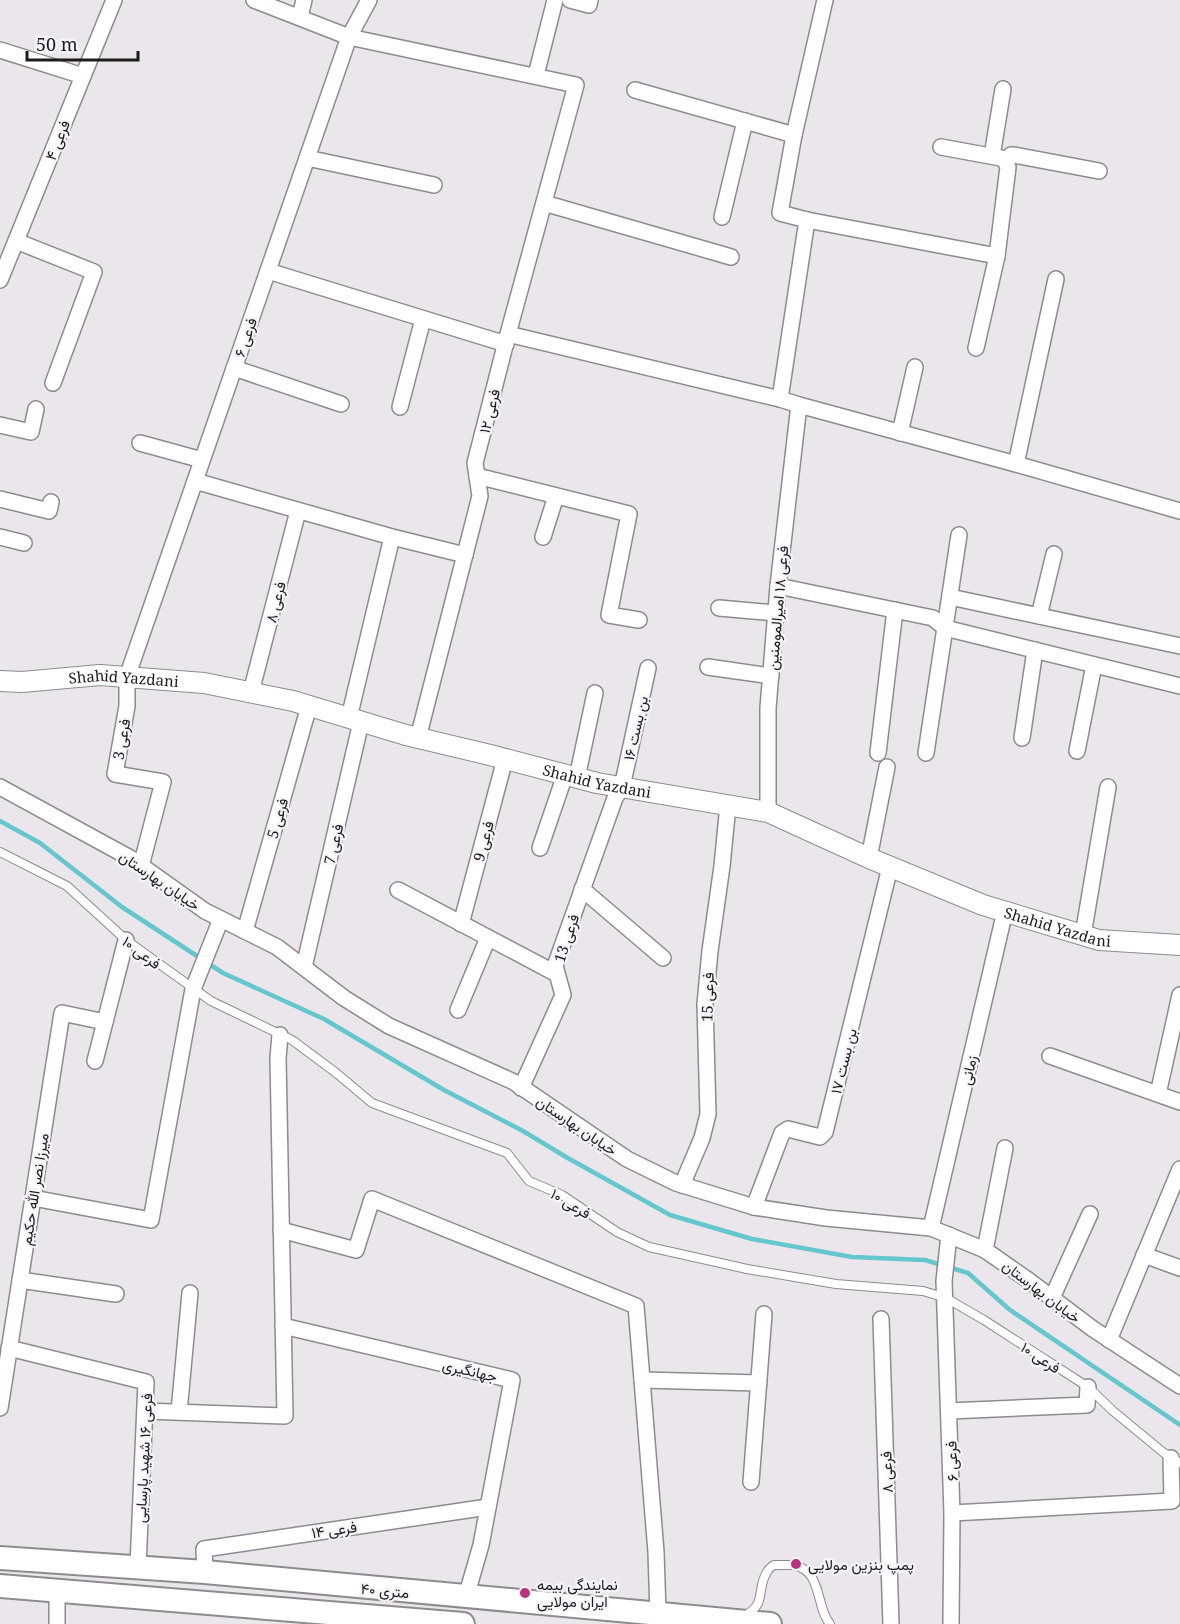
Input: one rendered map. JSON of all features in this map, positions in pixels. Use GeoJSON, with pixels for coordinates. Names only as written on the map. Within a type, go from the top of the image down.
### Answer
{"type":"FeatureCollection","features":[{"type":"Feature","properties":{"kind":"main road","name":"۴۰ متری"},"geometry":{"type":"LineString","coordinates":[[0,1558],[138,1566],[770,1624]]}},
{"type":"Feature","properties":{"kind":"main road","name":"۴۰ متری"},"geometry":{"type":"LineString","coordinates":[[0,1586],[463,1624]]}},
{"type":"Feature","properties":{"kind":"main road"},"geometry":{"type":"LineString","coordinates":[[367,1617],[369,1588]]}},
{"type":"Feature","properties":{"kind":"street","name":"فرعی ۴"},"geometry":{"type":"LineString","coordinates":[[0,280],[114,0]]}},
{"type":"Feature","properties":{"kind":"street"},"geometry":{"type":"LineString","coordinates":[[254,0],[349,37],[536,75],[555,0]]}},
{"type":"Feature","properties":{"kind":"street"},"geometry":{"type":"LineString","coordinates":[[300,17],[304,0]]}},
{"type":"Feature","properties":{"kind":"street","name":"فرعی ۶"},"geometry":{"type":"LineString","coordinates":[[127,677],[349,37],[369,0]]}},
{"type":"Feature","properties":{"kind":"street"},"geometry":{"type":"LineString","coordinates":[[570,0],[589,5],[590,0]]}},
{"type":"Feature","properties":{"kind":"street"},"geometry":{"type":"LineString","coordinates":[[825,0],[794,135],[780,213],[997,256]]}},
{"type":"Feature","properties":{"kind":"street"},"geometry":{"type":"LineString","coordinates":[[0,50],[83,76]]}},
{"type":"Feature","properties":{"kind":"street","name":"فرعی ۱۲"},"geometry":{"type":"LineString","coordinates":[[418,738],[480,496],[475,463],[576,85],[536,75]]}},
{"type":"Feature","properties":{"kind":"street"},"geometry":{"type":"LineString","coordinates":[[998,159],[1003,89]]}},
{"type":"Feature","properties":{"kind":"street"},"geometry":{"type":"LineString","coordinates":[[635,90],[794,135]]}},
{"type":"Feature","properties":{"kind":"street"},"geometry":{"type":"LineString","coordinates":[[722,217],[745,121]]}},
{"type":"Feature","properties":{"kind":"street"},"geometry":{"type":"LineString","coordinates":[[941,147],[998,159],[1008,167],[997,256],[976,348]]}},
{"type":"Feature","properties":{"kind":"street"},"geometry":{"type":"LineString","coordinates":[[998,159],[1014,154],[1099,171]]}},
{"type":"Feature","properties":{"kind":"street"},"geometry":{"type":"LineString","coordinates":[[308,158],[434,185]]}},
{"type":"Feature","properties":{"kind":"street"},"geometry":{"type":"LineString","coordinates":[[544,203],[731,256]]}},
{"type":"Feature","properties":{"kind":"street"},"geometry":{"type":"LineString","coordinates":[[780,399],[807,220]]}},
{"type":"Feature","properties":{"kind":"street"},"geometry":{"type":"LineString","coordinates":[[16,241],[94,272],[53,382]]}},
{"type":"Feature","properties":{"kind":"street"},"geometry":{"type":"LineString","coordinates":[[268,271],[423,319],[780,399],[1180,511]]}},
{"type":"Feature","properties":{"kind":"street"},"geometry":{"type":"LineString","coordinates":[[1016,464],[1056,279]]}},
{"type":"Feature","properties":{"kind":"street"},"geometry":{"type":"LineString","coordinates":[[400,407],[423,319]]}},
{"type":"Feature","properties":{"kind":"street"},"geometry":{"type":"LineString","coordinates":[[900,433],[915,367]]}},
{"type":"Feature","properties":{"kind":"street"},"geometry":{"type":"LineString","coordinates":[[234,368],[341,404]]}},
{"type":"Feature","properties":{"kind":"street","name":"فرعی ۱۸ امیرالمومنین"},"geometry":{"type":"LineString","coordinates":[[768,812],[768,708],[778,586],[799,405]]}},
{"type":"Feature","properties":{"kind":"street"},"geometry":{"type":"LineString","coordinates":[[0,425],[31,432],[36,409]]}},
{"type":"Feature","properties":{"kind":"street"},"geometry":{"type":"LineString","coordinates":[[140,443],[202,460]]}},
{"type":"Feature","properties":{"kind":"street"},"geometry":{"type":"LineString","coordinates":[[477,476],[629,514],[609,615],[639,620]]}},
{"type":"Feature","properties":{"kind":"street"},"geometry":{"type":"LineString","coordinates":[[195,481],[392,537],[465,555]]}},
{"type":"Feature","properties":{"kind":"street"},"geometry":{"type":"LineString","coordinates":[[543,537],[556,496]]}},
{"type":"Feature","properties":{"kind":"street"},"geometry":{"type":"LineString","coordinates":[[1,504],[49,511],[51,502]]}},
{"type":"Feature","properties":{"kind":"street","name":"فرعی ۸"},"geometry":{"type":"LineString","coordinates":[[251,692],[298,511]]}},
{"type":"Feature","properties":{"kind":"street"},"geometry":{"type":"LineString","coordinates":[[926,753],[959,535]]}},
{"type":"Feature","properties":{"kind":"street"},"geometry":{"type":"LineString","coordinates":[[0,537],[24,543]]}},
{"type":"Feature","properties":{"kind":"street"},"geometry":{"type":"LineString","coordinates":[[355,720],[392,537]]}},
{"type":"Feature","properties":{"kind":"street"},"geometry":{"type":"LineString","coordinates":[[1039,616],[1054,554]]}},
{"type":"Feature","properties":{"kind":"street"},"geometry":{"type":"LineString","coordinates":[[778,586],[933,618],[945,628],[1180,686]]}},
{"type":"Feature","properties":{"kind":"street"},"geometry":{"type":"LineString","coordinates":[[950,597],[1180,646]]}},
{"type":"Feature","properties":{"kind":"street"},"geometry":{"type":"LineString","coordinates":[[718,608],[776,613]]}},
{"type":"Feature","properties":{"kind":"street"},"geometry":{"type":"LineString","coordinates":[[878,753],[895,610]]}},
{"type":"Feature","properties":{"kind":"street"},"geometry":{"type":"LineString","coordinates":[[1022,738],[1035,650]]}},
{"type":"Feature","properties":{"kind":"street"},"geometry":{"type":"LineString","coordinates":[[1077,752],[1094,665]]}},
{"type":"Feature","properties":{"kind":"street"},"geometry":{"type":"LineString","coordinates":[[708,667],[771,676]]}},
{"type":"Feature","properties":{"kind":"street","name":"بن بست ۱۶"},"geometry":{"type":"LineString","coordinates":[[621,788],[648,668]]}},
{"type":"Feature","properties":{"kind":"street","name":"Shahid Yazdani"},"geometry":{"type":"LineString","coordinates":[[0,681],[22,682],[100,675],[204,683],[293,701],[418,738],[621,788],[768,812],[869,858],[983,905],[1099,940],[1180,945]]}},
{"type":"Feature","properties":{"kind":"street","name":"فرعی 3"},"geometry":{"type":"LineString","coordinates":[[127,677],[127,706],[115,774],[163,782],[141,866]]}},
{"type":"Feature","properties":{"kind":"street"},"geometry":{"type":"LineString","coordinates":[[540,848],[571,776],[595,693]]}},
{"type":"Feature","properties":{"kind":"street","name":"فرعی 5"},"geometry":{"type":"LineString","coordinates":[[245,931],[309,706]]}},
{"type":"Feature","properties":{"kind":"street","name":"فرعی 7"},"geometry":{"type":"LineString","coordinates":[[304,967],[355,720]]}},
{"type":"Feature","properties":{"kind":"street","name":"فرعی 9"},"geometry":{"type":"LineString","coordinates":[[461,924],[505,759]]}},
{"type":"Feature","properties":{"kind":"street"},"geometry":{"type":"LineString","coordinates":[[869,858],[887,767]]}},
{"type":"Feature","properties":{"kind":"street","name":"خیابان بهارستان"},"geometry":{"type":"LineString","coordinates":[[0,787],[141,866],[205,911],[277,947],[344,998],[389,1026],[514,1082],[627,1159],[676,1183],[754,1207],[826,1218],[931,1228],[948,1243],[985,1250],[1109,1340],[1180,1386]]}},
{"type":"Feature","properties":{"kind":"street"},"geometry":{"type":"LineString","coordinates":[[1083,935],[1108,787]]}},
{"type":"Feature","properties":{"kind":"street","name":"فرعی 13"},"geometry":{"type":"LineString","coordinates":[[521,1088],[563,995],[555,966],[615,798],[621,788]]}},
{"type":"Feature","properties":{"kind":"street","name":"فرعی 15"},"geometry":{"type":"LineString","coordinates":[[682,1185],[702,1138],[708,1114],[705,1004],[728,805]]}},
{"type":"Feature","properties":{"kind":"street","name":"بن بست ۱۷"},"geometry":{"type":"LineString","coordinates":[[754,1207],[782,1133],[788,1129],[820,1137],[825,1132],[890,867]]}},
{"type":"Feature","properties":{"kind":"street"},"geometry":{"type":"LineString","coordinates":[[398,890],[557,974]]}},
{"type":"Feature","properties":{"kind":"street"},"geometry":{"type":"LineString","coordinates":[[582,890],[663,958]]}},
{"type":"Feature","properties":{"kind":"street","name":"زمانی"},"geometry":{"type":"LineString","coordinates":[[931,1228],[1005,911]]}},
{"type":"Feature","properties":{"kind":"street"},"geometry":{"type":"LineString","coordinates":[[33,1198],[151,1220],[195,985],[221,919]]}},
{"type":"Feature","properties":{"kind":"street"},"geometry":{"type":"LineString","coordinates":[[458,1010],[488,938]]}},
{"type":"Feature","properties":{"kind":"street"},"geometry":{"type":"LineString","coordinates":[[95,1061],[126,940]]}},
{"type":"Feature","properties":{"kind":"street"},"geometry":{"type":"LineString","coordinates":[[1158,1094],[1180,995]]}},
{"type":"Feature","properties":{"kind":"street","name":"میرزا نصر الله حکیم"},"geometry":{"type":"LineString","coordinates":[[0,1408],[7,1340],[20,1280],[62,1013],[105,1022]]}},
{"type":"Feature","properties":{"kind":"street"},"geometry":{"type":"LineString","coordinates":[[145,1411],[285,1416],[278,1058],[280,1035]]}},
{"type":"Feature","properties":{"kind":"street"},"geometry":{"type":"LineString","coordinates":[[1050,1056],[1180,1102]]}},
{"type":"Feature","properties":{"kind":"street"},"geometry":{"type":"LineString","coordinates":[[985,1250],[1005,1148]]}},
{"type":"Feature","properties":{"kind":"street"},"geometry":{"type":"LineString","coordinates":[[1109,1340],[1180,1169]]}},
{"type":"Feature","properties":{"kind":"street"},"geometry":{"type":"LineString","coordinates":[[281,1230],[356,1250],[372,1199],[636,1306],[656,1552],[658,1614]]}},
{"type":"Feature","properties":{"kind":"street"},"geometry":{"type":"LineString","coordinates":[[1052,1298],[1090,1214]]}},
{"type":"Feature","properties":{"kind":"street","name":"فرعی ۶"},"geometry":{"type":"LineString","coordinates":[[948,1243],[944,1281],[952,1513],[951,1624]]}},
{"type":"Feature","properties":{"kind":"street"},"geometry":{"type":"LineString","coordinates":[[1144,1255],[1180,1268]]}},
{"type":"Feature","properties":{"kind":"street"},"geometry":{"type":"LineString","coordinates":[[20,1280],[116,1294]]}},
{"type":"Feature","properties":{"kind":"street"},"geometry":{"type":"LineString","coordinates":[[179,1412],[190,1293]]}},
{"type":"Feature","properties":{"kind":"street"},"geometry":{"type":"LineString","coordinates":[[751,1482],[764,1314]]}},
{"type":"Feature","properties":{"kind":"street","name":"فرعی ۸"},"geometry":{"type":"LineString","coordinates":[[881,1319],[891,1624]]}},
{"type":"Feature","properties":{"kind":"street","name":"جهانگیری"},"geometry":{"type":"LineString","coordinates":[[283,1326],[512,1380],[481,1545],[466,1597]]}},
{"type":"Feature","properties":{"kind":"street","name":"فرعی ۱۶ شهید پارسایی"},"geometry":{"type":"LineString","coordinates":[[7,1340],[146,1382],[138,1566]]}},
{"type":"Feature","properties":{"kind":"street"},"geometry":{"type":"LineString","coordinates":[[642,1380],[759,1383]]}},
{"type":"Feature","properties":{"kind":"street"},"geometry":{"type":"LineString","coordinates":[[949,1411],[1087,1405],[1088,1387]]}},
{"type":"Feature","properties":{"kind":"street"},"geometry":{"type":"LineString","coordinates":[[952,1513],[1172,1501],[1176,1461]]}},
{"type":"Feature","properties":{"kind":"street","name":"فرعی ۱۴"},"geometry":{"type":"LineString","coordinates":[[205,1572],[204,1549],[488,1507]]}},
{"type":"Feature","properties":{"kind":"street"},"geometry":{"type":"LineString","coordinates":[[56,1624],[57,1590]]}},
{"type":"Feature","properties":{"kind":"lane","name":"فرعی ۱۰"},"geometry":{"type":"LineString","coordinates":[[0,852],[67,886],[126,940],[195,985],[211,1001],[292,1040],[335,1071],[372,1103],[507,1153],[529,1181],[561,1195],[617,1232],[649,1247],[758,1271],[836,1284],[923,1291],[946,1298],[1088,1387],[1113,1411],[1176,1461]]}},
{"type":"Feature","properties":{"kind":"lane"},"geometry":{"type":"LineString","coordinates":[[736,1621],[753,1612],[761,1600],[766,1573],[774,1565],[795,1566],[806,1570],[813,1577],[825,1618],[830,1624]]}},
{"type":"Feature","properties":{"kind":"waterway"},"geometry":{"type":"LineString","coordinates":[[0,821],[40,843],[122,907],[223,973],[324,1019],[444,1090],[523,1131],[670,1215],[752,1239],[852,1257],[925,1260],[968,1273],[1010,1310],[1180,1425]]}},
{"type":"Feature","properties":{"kind":"place","name":"پمپ بنزین مولایی"},"geometry":{"type":"Point","coordinates":[796,1564]}},
{"type":"Feature","properties":{"kind":"place","name":"نمایندگی بیمه ایران مولایی"},"geometry":{"type":"Point","coordinates":[525,1593]}}]}
